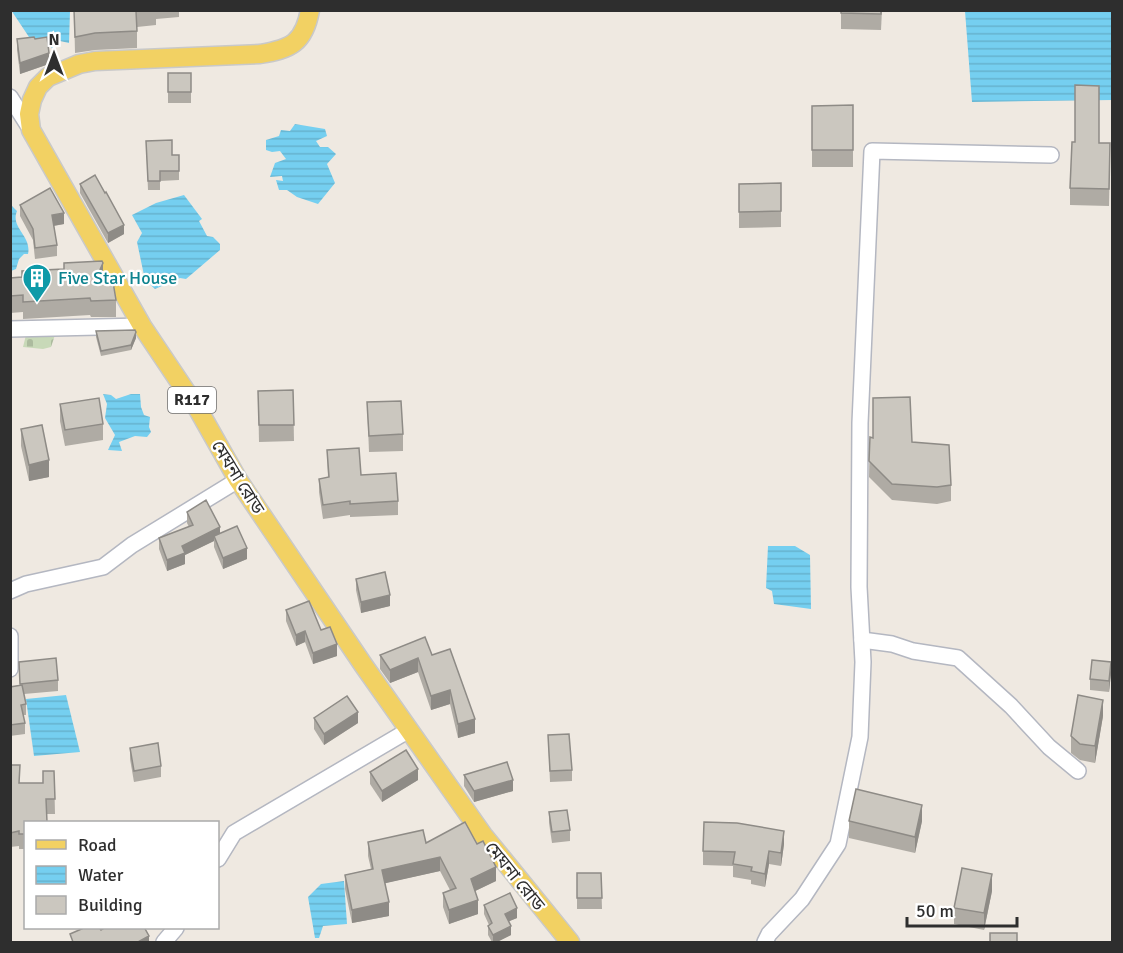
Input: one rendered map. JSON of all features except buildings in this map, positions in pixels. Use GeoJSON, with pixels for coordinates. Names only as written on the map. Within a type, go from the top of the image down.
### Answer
{"type":"FeatureCollection","features":[{"type":"Feature","properties":{"kind":"main road"},"geometry":{"type":"LineString","coordinates":[[31,130],[29,114],[38,87],[48,77],[63,69],[95,61],[260,54],[280,51],[295,44],[302,35],[310,10]]}},
{"type":"Feature","properties":{"kind":"main road","name":"মেঘনা রোড"},"geometry":{"type":"LineString","coordinates":[[31,130],[142,326],[199,411],[238,480],[483,836],[570,942]]}},
{"type":"Feature","properties":{"kind":"street"},"geometry":{"type":"LineString","coordinates":[[10,97],[31,130]]}},
{"type":"Feature","properties":{"kind":"street"},"geometry":{"type":"LineString","coordinates":[[765,942],[802,898],[838,844],[860,737],[862,640],[859,587],[860,423],[872,151],[1051,155]]}},
{"type":"Feature","properties":{"kind":"street"},"geometry":{"type":"LineString","coordinates":[[10,329],[142,326]]}},
{"type":"Feature","properties":{"kind":"street"},"geometry":{"type":"LineString","coordinates":[[10,591],[27,584],[104,567],[132,545],[238,480]]}},
{"type":"Feature","properties":{"kind":"street"},"geometry":{"type":"LineString","coordinates":[[10,636],[10,669]]}},
{"type":"Feature","properties":{"kind":"street"},"geometry":{"type":"LineString","coordinates":[[862,640],[958,658],[988,684],[1049,747],[1078,771]]}},
{"type":"Feature","properties":{"kind":"street"},"geometry":{"type":"LineString","coordinates":[[219,857],[234,833],[409,730]]}},
{"type":"Feature","properties":{"kind":"street"},"geometry":{"type":"LineString","coordinates":[[164,942],[174,929]]}},
{"type":"Feature","properties":{"kind":"green space"},"geometry":{"type":"Polygon","coordinates":[[[26,335],[55,335],[51,347],[43,349],[23,347],[26,335]]]}},
{"type":"Feature","properties":{"kind":"water"},"geometry":{"type":"Polygon","coordinates":[[[11,10],[70,11],[69,43],[60,41],[53,49],[42,39],[31,40],[11,10]]]}},
{"type":"Feature","properties":{"kind":"water"},"geometry":{"type":"Polygon","coordinates":[[[965,11],[1112,11],[1112,100],[972,102],[965,11]]]}},
{"type":"Feature","properties":{"kind":"water"},"geometry":{"type":"Polygon","coordinates":[[[295,124],[325,129],[327,136],[316,141],[320,147],[328,147],[336,154],[327,164],[335,183],[318,204],[297,197],[287,190],[279,190],[276,180],[283,181],[282,176],[270,177],[275,163],[286,159],[280,151],[266,150],[266,140],[279,136],[281,130],[290,131],[295,124]]]}},
{"type":"Feature","properties":{"kind":"water"},"geometry":{"type":"Polygon","coordinates":[[[184,195],[202,219],[199,221],[207,236],[213,237],[220,244],[220,250],[186,279],[180,278],[155,289],[145,280],[137,242],[142,233],[132,215],[156,203],[184,195]]]}},
{"type":"Feature","properties":{"kind":"water"},"geometry":{"type":"Polygon","coordinates":[[[11,205],[17,211],[16,222],[27,242],[28,254],[24,254],[19,259],[16,269],[11,271],[11,205]]]}},
{"type":"Feature","properties":{"kind":"water"},"geometry":{"type":"Polygon","coordinates":[[[103,394],[111,395],[116,399],[131,394],[140,394],[144,415],[150,417],[151,432],[147,437],[135,436],[119,442],[122,451],[108,450],[115,435],[105,418],[107,404],[103,394]]]}},
{"type":"Feature","properties":{"kind":"water"},"geometry":{"type":"Polygon","coordinates":[[[768,546],[795,546],[810,555],[811,609],[774,604],[772,591],[766,588],[768,546]]]}},
{"type":"Feature","properties":{"kind":"water"},"geometry":{"type":"Polygon","coordinates":[[[66,695],[80,752],[34,756],[26,699],[66,695]]]}},
{"type":"Feature","properties":{"kind":"water"},"geometry":{"type":"Polygon","coordinates":[[[344,881],[347,924],[323,926],[319,938],[315,938],[308,897],[321,884],[344,881]]]}},
{"type":"Feature","properties":{"kind":"place","name":"Five Star House"},"geometry":{"type":"Point","coordinates":[37,304]}}]}
